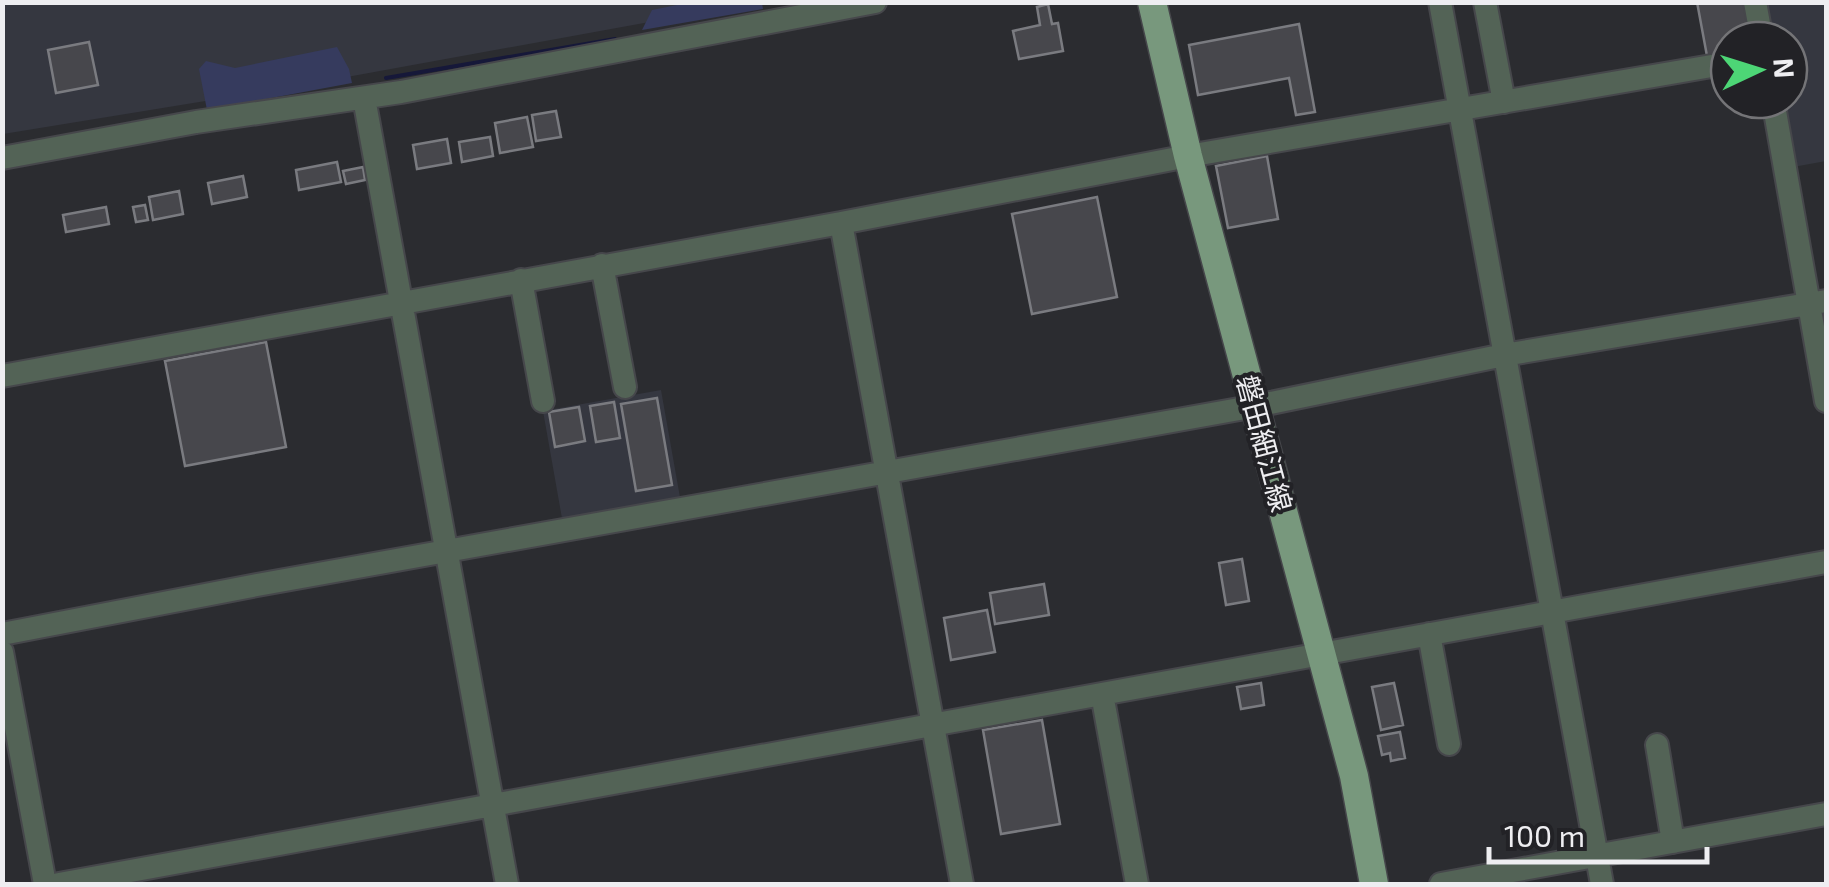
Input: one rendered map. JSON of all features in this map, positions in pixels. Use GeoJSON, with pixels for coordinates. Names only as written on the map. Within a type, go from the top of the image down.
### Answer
{"type":"FeatureCollection","features":[{"type":"Feature","properties":{"kind":"main road","name":"磐田細江線"},"geometry":{"type":"LineString","coordinates":[[1152,2],[1188,156],[1354,776],[1374,884]]}},
{"type":"Feature","properties":{"kind":"street"},"geometry":{"type":"LineString","coordinates":[[2,158],[196,122],[364,98],[788,11],[875,2]]}},
{"type":"Feature","properties":{"kind":"street"},"geometry":{"type":"LineString","coordinates":[[1440,2],[1602,884]]}},
{"type":"Feature","properties":{"kind":"street"},"geometry":{"type":"LineString","coordinates":[[1485,2],[1504,102]]}},
{"type":"Feature","properties":{"kind":"street"},"geometry":{"type":"LineString","coordinates":[[2,376],[1188,156],[1709,66]]}},
{"type":"Feature","properties":{"kind":"street"},"geometry":{"type":"LineString","coordinates":[[364,98],[507,884]]}},
{"type":"Feature","properties":{"kind":"street"},"geometry":{"type":"LineString","coordinates":[[1777,120],[1818,302],[1826,401]]}},
{"type":"Feature","properties":{"kind":"street"},"geometry":{"type":"LineString","coordinates":[[841,223],[962,884]]}},
{"type":"Feature","properties":{"kind":"street"},"geometry":{"type":"LineString","coordinates":[[602,266],[624,387]]}},
{"type":"Feature","properties":{"kind":"street"},"geometry":{"type":"LineString","coordinates":[[520,280],[544,401]]}},
{"type":"Feature","properties":{"kind":"street"},"geometry":{"type":"LineString","coordinates":[[2,634],[1256,406],[1504,355],[1818,302]]}},
{"type":"Feature","properties":{"kind":"street"},"geometry":{"type":"LineString","coordinates":[[59,884],[1826,562]]}},
{"type":"Feature","properties":{"kind":"street"},"geometry":{"type":"LineString","coordinates":[[1428,634],[1449,744]]}},
{"type":"Feature","properties":{"kind":"street"},"geometry":{"type":"LineString","coordinates":[[2,652],[45,884]]}},
{"type":"Feature","properties":{"kind":"street"},"geometry":{"type":"LineString","coordinates":[[1102,694],[1137,884]]}},
{"type":"Feature","properties":{"kind":"street"},"geometry":{"type":"LineString","coordinates":[[1657,745],[1673,842]]}},
{"type":"Feature","properties":{"kind":"street"},"geometry":{"type":"LineString","coordinates":[[1440,884],[1826,814]]}},
{"type":"Feature","properties":{"kind":"shaded area"},"geometry":{"type":"Polygon","coordinates":[[[3,3],[754,3],[303,85],[3,134],[3,3]]]}},
{"type":"Feature","properties":{"kind":"shaded area"},"geometry":{"type":"Polygon","coordinates":[[[687,3],[762,3],[763,9],[642,30],[652,10],[687,3]]]}},
{"type":"Feature","properties":{"kind":"shaded area"},"geometry":{"type":"Polygon","coordinates":[[[1765,3],[1826,3],[1826,161],[1793,167],[1785,120],[1809,120],[1809,20],[1768,20],[1765,3]]]}},
{"type":"Feature","properties":{"kind":"shaded area"},"geometry":{"type":"Polygon","coordinates":[[[337,47],[352,83],[207,110],[199,69],[206,61],[235,68],[337,47]]]}},
{"type":"Feature","properties":{"kind":"shaded area"},"geometry":{"type":"Polygon","coordinates":[[[661,390],[681,503],[563,524],[543,411],[661,390]]]}},
{"type":"Feature","properties":{"kind":"building"},"geometry":{"type":"Polygon","coordinates":[[[1697,2],[1744,2],[1747,20],[1709,20],[1707,56],[1697,2]]]}},
{"type":"Feature","properties":{"kind":"building"},"geometry":{"type":"Polygon","coordinates":[[[1048,4],[1052,24],[1058,23],[1063,51],[1019,59],[1013,31],[1040,25],[1037,7],[1048,4]]]}},
{"type":"Feature","properties":{"kind":"building"},"geometry":{"type":"Polygon","coordinates":[[[1299,24],[1315,112],[1296,115],[1289,78],[1198,95],[1189,45],[1299,24]]]}},
{"type":"Feature","properties":{"kind":"building"},"geometry":{"type":"Polygon","coordinates":[[[89,42],[98,85],[56,93],[48,50],[89,42]]]}},
{"type":"Feature","properties":{"kind":"building"},"geometry":{"type":"Polygon","coordinates":[[[556,111],[561,137],[536,141],[532,115],[556,111]]]}},
{"type":"Feature","properties":{"kind":"building"},"geometry":{"type":"Polygon","coordinates":[[[527,117],[533,147],[500,153],[495,123],[527,117]]]}},
{"type":"Feature","properties":{"kind":"building"},"geometry":{"type":"Polygon","coordinates":[[[490,137],[493,156],[462,162],[459,142],[490,137]]]}},
{"type":"Feature","properties":{"kind":"building"},"geometry":{"type":"Polygon","coordinates":[[[447,139],[451,163],[417,169],[413,145],[447,139]]]}},
{"type":"Feature","properties":{"kind":"building"},"geometry":{"type":"Polygon","coordinates":[[[1267,156],[1278,219],[1228,228],[1216,166],[1267,156]]]}},
{"type":"Feature","properties":{"kind":"building"},"geometry":{"type":"Polygon","coordinates":[[[337,162],[341,182],[299,190],[296,170],[337,162]]]}},
{"type":"Feature","properties":{"kind":"building"},"geometry":{"type":"Polygon","coordinates":[[[363,167],[365,180],[346,184],[343,171],[363,167]]]}},
{"type":"Feature","properties":{"kind":"building"},"geometry":{"type":"Polygon","coordinates":[[[243,176],[247,197],[212,204],[208,183],[243,176]]]}},
{"type":"Feature","properties":{"kind":"building"},"geometry":{"type":"Polygon","coordinates":[[[179,191],[183,214],[153,220],[149,197],[179,191]]]}},
{"type":"Feature","properties":{"kind":"building"},"geometry":{"type":"Polygon","coordinates":[[[1097,197],[1117,297],[1032,314],[1012,214],[1097,197]]]}},
{"type":"Feature","properties":{"kind":"building"},"geometry":{"type":"Polygon","coordinates":[[[145,205],[148,220],[136,222],[133,207],[145,205]]]}},
{"type":"Feature","properties":{"kind":"building"},"geometry":{"type":"Polygon","coordinates":[[[106,207],[109,224],[66,232],[63,215],[106,207]]]}},
{"type":"Feature","properties":{"kind":"building"},"geometry":{"type":"Polygon","coordinates":[[[266,342],[286,447],[185,466],[165,361],[266,342]]]}},
{"type":"Feature","properties":{"kind":"building"},"geometry":{"type":"Polygon","coordinates":[[[657,398],[672,485],[636,491],[621,404],[657,398]]]}},
{"type":"Feature","properties":{"kind":"building"},"geometry":{"type":"Polygon","coordinates":[[[614,402],[620,438],[596,442],[590,406],[614,402]]]}},
{"type":"Feature","properties":{"kind":"building"},"geometry":{"type":"Polygon","coordinates":[[[579,407],[585,441],[555,447],[549,412],[579,407]]]}},
{"type":"Feature","properties":{"kind":"building"},"geometry":{"type":"Polygon","coordinates":[[[1242,559],[1249,601],[1226,605],[1219,563],[1242,559]]]}},
{"type":"Feature","properties":{"kind":"building"},"geometry":{"type":"Polygon","coordinates":[[[1044,584],[1049,615],[995,624],[990,593],[1044,584]]]}},
{"type":"Feature","properties":{"kind":"building"},"geometry":{"type":"Polygon","coordinates":[[[987,610],[995,652],[951,660],[944,618],[987,610]]]}},
{"type":"Feature","properties":{"kind":"building"},"geometry":{"type":"Polygon","coordinates":[[[1261,683],[1264,705],[1241,709],[1237,687],[1261,683]]]}},
{"type":"Feature","properties":{"kind":"building"},"geometry":{"type":"Polygon","coordinates":[[[1394,683],[1403,725],[1381,730],[1372,687],[1394,683]]]}},
{"type":"Feature","properties":{"kind":"building"},"geometry":{"type":"Polygon","coordinates":[[[1042,720],[1060,824],[1001,834],[983,730],[1042,720]]]}},
{"type":"Feature","properties":{"kind":"building"},"geometry":{"type":"Polygon","coordinates":[[[1400,732],[1405,758],[1391,761],[1390,753],[1382,755],[1378,736],[1400,732]]]}},
{"type":"Feature","properties":{"kind":"waterway"},"geometry":{"type":"LineString","coordinates":[[386,78],[615,39]]}}]}
